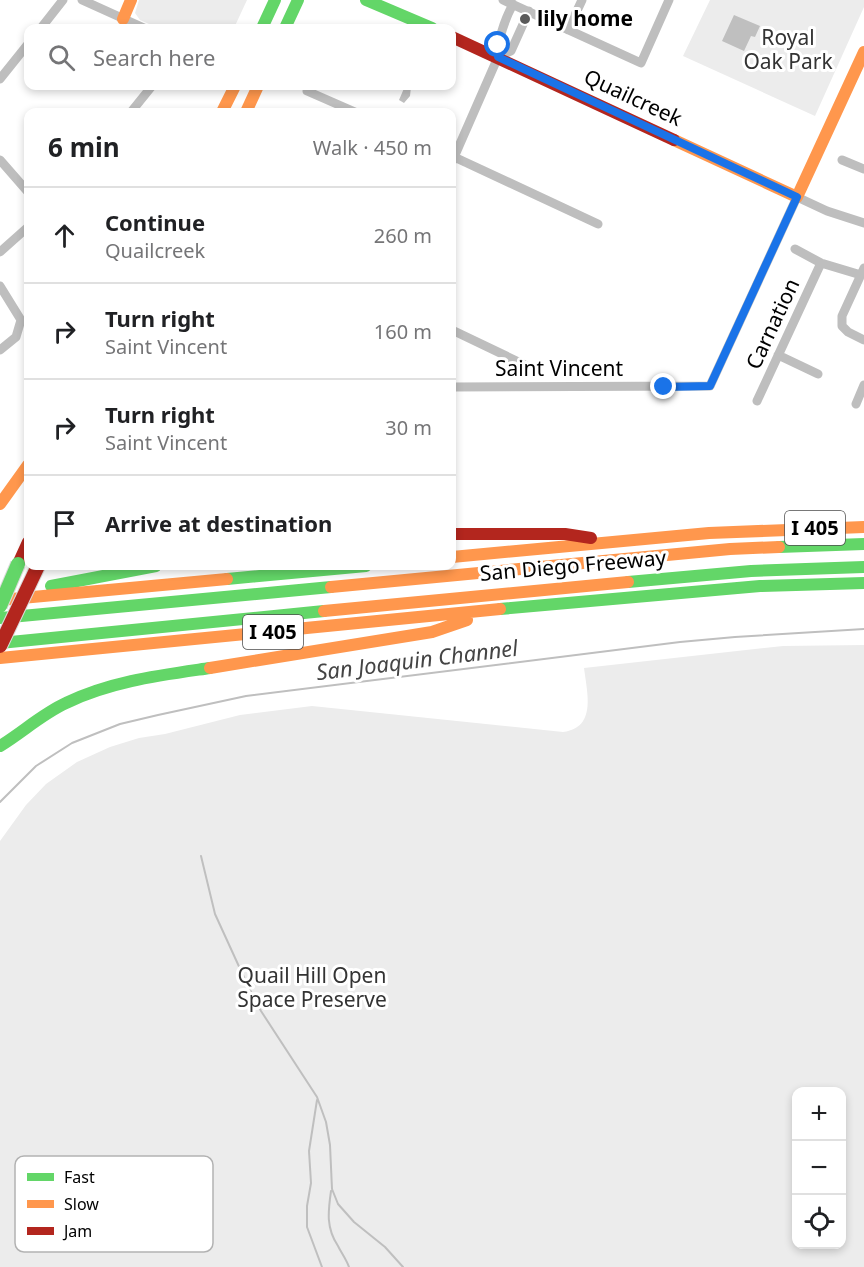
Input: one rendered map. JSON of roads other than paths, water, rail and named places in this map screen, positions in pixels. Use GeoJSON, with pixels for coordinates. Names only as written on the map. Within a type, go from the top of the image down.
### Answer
{"type":"FeatureCollection","features":[{"type":"Feature","properties":{"kind":"main road"},"geometry":{"type":"LineString","coordinates":[[123,19],[131,0]]}},
{"type":"Feature","properties":{"kind":"main road"},"geometry":{"type":"LineString","coordinates":[[264,24],[275,0]]}},
{"type":"Feature","properties":{"kind":"main road"},"geometry":{"type":"LineString","coordinates":[[287,24],[298,0]]}},
{"type":"Feature","properties":{"kind":"main road"},"geometry":{"type":"LineString","coordinates":[[366,0],[423,24]]}},
{"type":"Feature","properties":{"kind":"main road","name":"Quailcreek"},"geometry":{"type":"LineString","coordinates":[[456,39],[797,197]]}},
{"type":"Feature","properties":{"kind":"main road"},"geometry":{"type":"LineString","coordinates":[[797,197],[864,52]]}},
{"type":"Feature","properties":{"kind":"main road"},"geometry":{"type":"LineString","coordinates":[[224,108],[233,90]]}},
{"type":"Feature","properties":{"kind":"main road"},"geometry":{"type":"LineString","coordinates":[[248,108],[256,90]]}},
{"type":"Feature","properties":{"kind":"main road"},"geometry":{"type":"LineString","coordinates":[[0,504],[24,471]]}},
{"type":"Feature","properties":{"kind":"main road","name":"San Diego Freeway"},"geometry":{"type":"LineString","coordinates":[[456,557],[766,529],[864,527]]}},
{"type":"Feature","properties":{"kind":"main road"},"geometry":{"type":"LineString","coordinates":[[456,534],[565,534],[611,542]]}},
{"type":"Feature","properties":{"kind":"main road"},"geometry":{"type":"LineString","coordinates":[[0,618],[730,549],[864,544]]}},
{"type":"Feature","properties":{"kind":"main road"},"geometry":{"type":"LineString","coordinates":[[0,606],[24,551]]}},
{"type":"Feature","properties":{"kind":"main road","name":"San Diego Freeway"},"geometry":{"type":"LineString","coordinates":[[0,644],[665,578],[785,569],[864,567]]}},
{"type":"Feature","properties":{"kind":"main road"},"geometry":{"type":"LineString","coordinates":[[0,644],[36,570]]}},
{"type":"Feature","properties":{"kind":"main road"},"geometry":{"type":"LineString","coordinates":[[0,599],[137,570]]}},
{"type":"Feature","properties":{"kind":"main road"},"geometry":{"type":"LineString","coordinates":[[0,599],[322,570]]}},
{"type":"Feature","properties":{"kind":"main road","name":"San Diego Freeway"},"geometry":{"type":"LineString","coordinates":[[0,658],[740,588],[864,583]]}},
{"type":"Feature","properties":{"kind":"main road"},"geometry":{"type":"LineString","coordinates":[[0,746],[55,708],[83,694],[152,677],[432,632],[493,611]]}},
{"type":"Feature","properties":{"kind":"street"},"geometry":{"type":"LineString","coordinates":[[44,24],[63,0]]}},
{"type":"Feature","properties":{"kind":"street"},"geometry":{"type":"LineString","coordinates":[[82,0],[135,24]]}},
{"type":"Feature","properties":{"kind":"street"},"geometry":{"type":"LineString","coordinates":[[503,0],[641,63],[669,0]]}},
{"type":"Feature","properties":{"kind":"street"},"geometry":{"type":"LineString","coordinates":[[568,30],[582,0]]}},
{"type":"Feature","properties":{"kind":"street"},"geometry":{"type":"LineString","coordinates":[[456,149],[498,57],[498,45],[504,23],[513,4]]}},
{"type":"Feature","properties":{"kind":"street"},"geometry":{"type":"LineString","coordinates":[[498,57],[511,51],[529,11]]}},
{"type":"Feature","properties":{"kind":"street"},"geometry":{"type":"LineString","coordinates":[[0,80],[24,49]]}},
{"type":"Feature","properties":{"kind":"street"},"geometry":{"type":"LineString","coordinates":[[134,108],[149,90]]}},
{"type":"Feature","properties":{"kind":"street"},"geometry":{"type":"LineString","coordinates":[[308,91],[346,108]]}},
{"type":"Feature","properties":{"kind":"street"},"geometry":{"type":"LineString","coordinates":[[0,160],[24,187]]}},
{"type":"Feature","properties":{"kind":"street"},"geometry":{"type":"LineString","coordinates":[[456,160],[598,224]]}},
{"type":"Feature","properties":{"kind":"street"},"geometry":{"type":"LineString","coordinates":[[842,160],[864,169]]}},
{"type":"Feature","properties":{"kind":"street"},"geometry":{"type":"LineString","coordinates":[[797,197],[827,211],[864,223]]}},
{"type":"Feature","properties":{"kind":"street","name":"Saint Vincent"},"geometry":{"type":"LineString","coordinates":[[456,387],[710,386],[797,197]]}},
{"type":"Feature","properties":{"kind":"street"},"geometry":{"type":"LineString","coordinates":[[0,252],[24,230]]}},
{"type":"Feature","properties":{"kind":"street"},"geometry":{"type":"LineString","coordinates":[[795,249],[821,263],[862,271],[842,316],[842,326],[848,332],[864,340]]}},
{"type":"Feature","properties":{"kind":"street","name":"Carnation"},"geometry":{"type":"LineString","coordinates":[[757,402],[821,263]]}},
{"type":"Feature","properties":{"kind":"street"},"geometry":{"type":"LineString","coordinates":[[0,286],[21,320],[16,338],[0,350]]}},
{"type":"Feature","properties":{"kind":"street","name":"Saint Vincent"},"geometry":{"type":"LineString","coordinates":[[456,332],[527,366]]}},
{"type":"Feature","properties":{"kind":"street"},"geometry":{"type":"LineString","coordinates":[[778,355],[818,374]]}},
{"type":"Feature","properties":{"kind":"street"},"geometry":{"type":"LineString","coordinates":[[856,404],[864,385]]}},
{"type":"Feature","properties":{"kind":"waterway","name":"San Joaquin Channel"},"geometry":{"type":"LineString","coordinates":[[0,802],[36,766],[72,743],[120,724],[246,696],[680,642],[864,629]]}},
{"type":"Feature","properties":{"kind":"waterway"},"geometry":{"type":"LineString","coordinates":[[201,856],[215,914],[247,984],[261,1011],[317,1097],[326,1122],[330,1145],[332,1189],[338,1204],[354,1222],[385,1247],[403,1267]]}},
{"type":"Feature","properties":{"kind":"waterway"},"geometry":{"type":"LineString","coordinates":[[317,1100],[309,1151],[311,1183],[307,1206],[307,1227],[322,1267]]}},
{"type":"Feature","properties":{"kind":"waterway"},"geometry":{"type":"LineString","coordinates":[[331,1191],[329,1213],[331,1233],[349,1267]]}},
{"type":"Feature","properties":{"kind":"place","name":"lily home"},"geometry":{"type":"Point","coordinates":[525,19]}},
{"type":"Feature","properties":{"kind":"park label","name":"Royal Oak Park"},"geometry":{"type":"Point","coordinates":[788,50]}},
{"type":"Feature","properties":{"kind":"park label","name":"Quail Hill Open Space Preserve"},"geometry":{"type":"Point","coordinates":[312,988]}}]}
